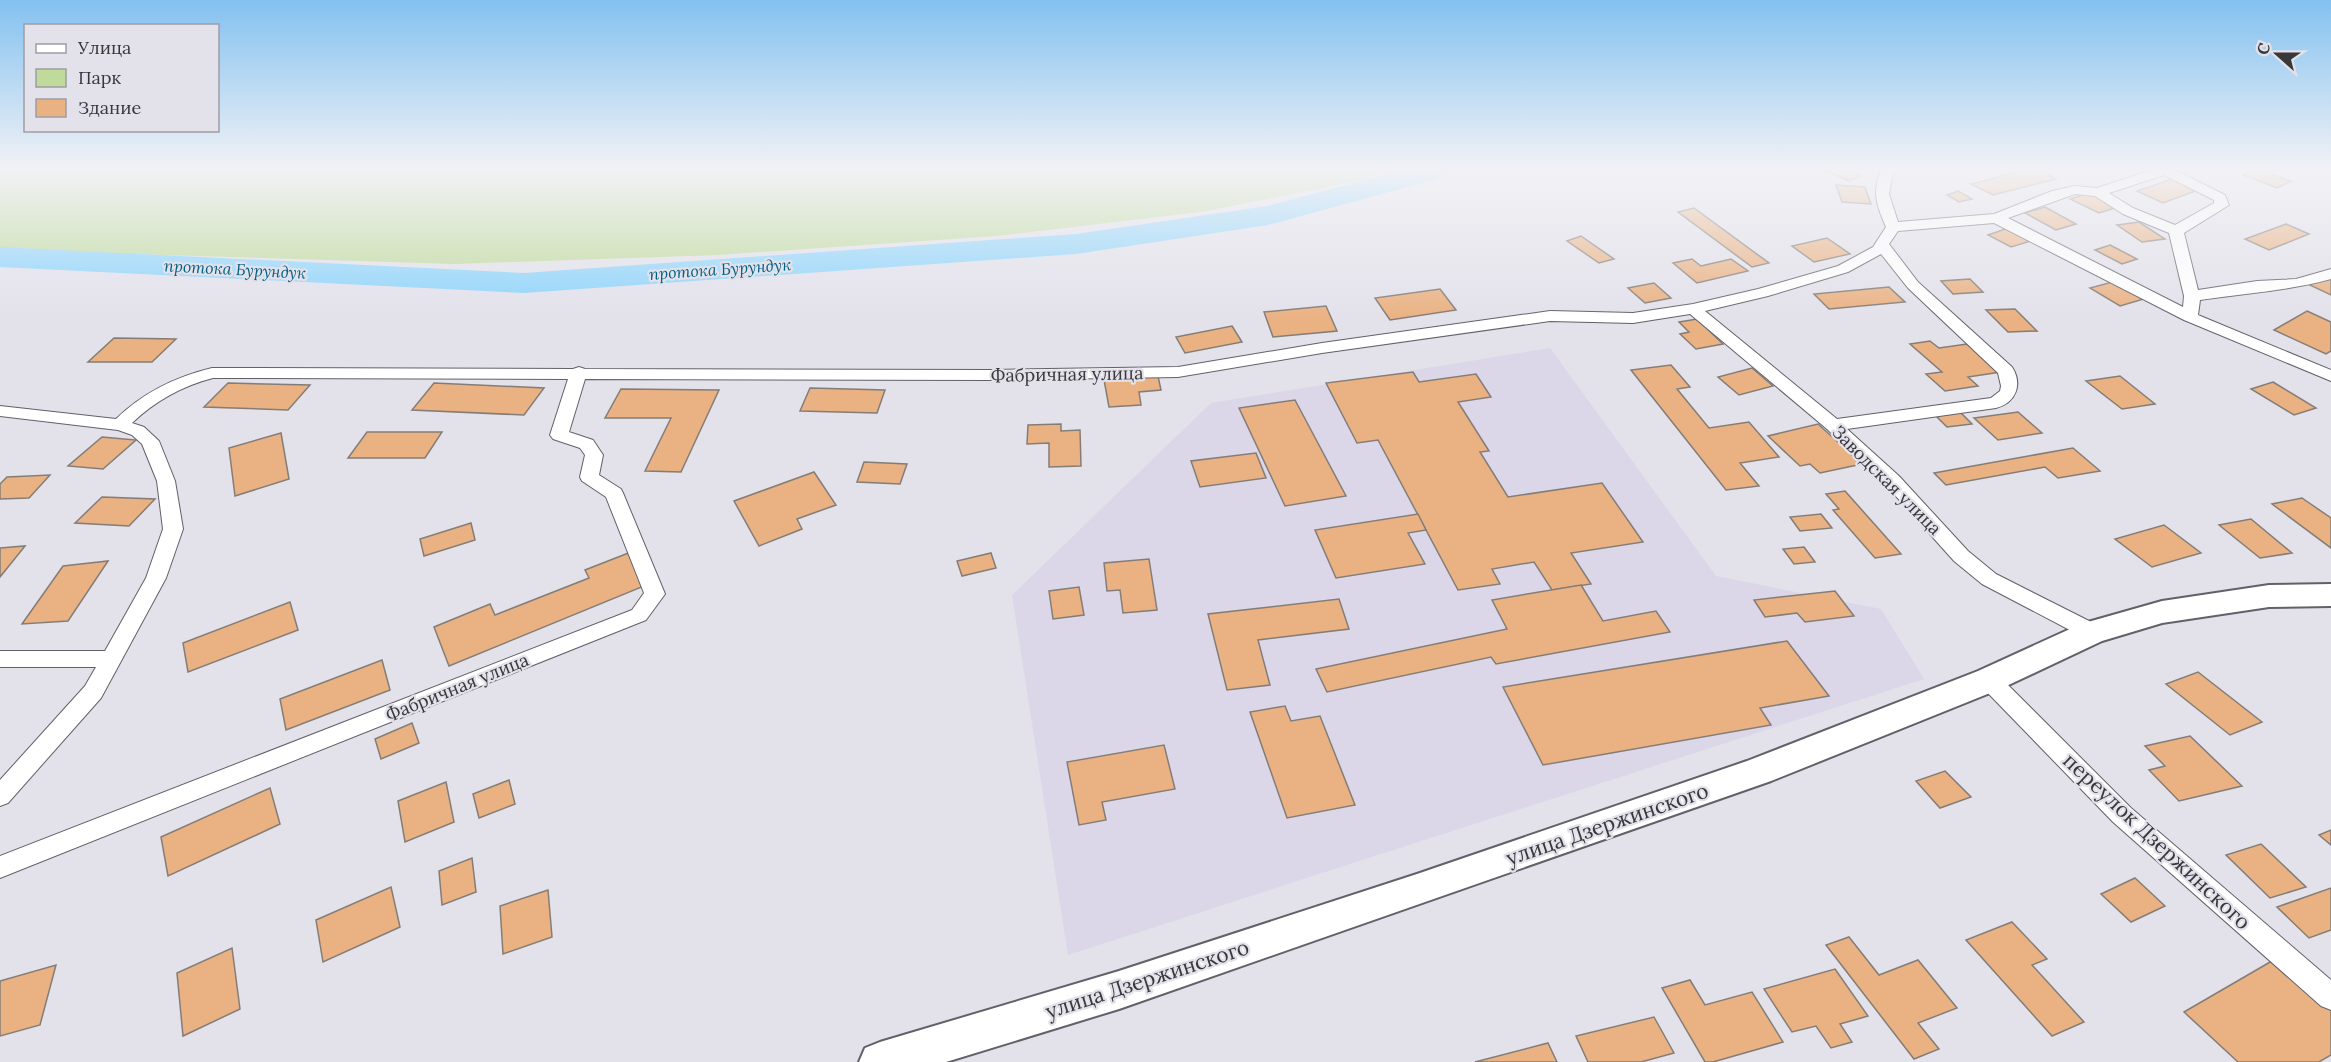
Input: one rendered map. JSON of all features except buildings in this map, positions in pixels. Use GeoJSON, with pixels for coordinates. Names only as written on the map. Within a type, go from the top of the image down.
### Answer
{"type":"FeatureCollection","features":[{"type":"Feature","properties":{"kind":"street"},"geometry":{"type":"LineString","coordinates":[[1889,219],[1893,227]]}},
{"type":"Feature","properties":{"kind":"street"},"geometry":{"type":"LineString","coordinates":[[1893,227],[1990,219]]}},
{"type":"Feature","properties":{"kind":"street"},"geometry":{"type":"LineString","coordinates":[[1997,219],[2190,317],[2331,376]]}},
{"type":"Feature","properties":{"kind":"street"},"geometry":{"type":"LineString","coordinates":[[2146,219],[2176,231]]}},
{"type":"Feature","properties":{"kind":"street"},"geometry":{"type":"LineString","coordinates":[[2176,231],[2198,219]]}},
{"type":"Feature","properties":{"kind":"street"},"geometry":{"type":"LineString","coordinates":[[1694,309],[1762,293],[1843,269],[1878,250],[1893,227]]}},
{"type":"Feature","properties":{"kind":"street"},"geometry":{"type":"LineString","coordinates":[[2176,231],[2192,297],[2190,317]]}},
{"type":"Feature","properties":{"kind":"street"},"geometry":{"type":"LineString","coordinates":[[1833,425],[1996,403],[2008,394],[2011,388],[2011,381],[2006,371],[1913,285],[1882,245]]}},
{"type":"Feature","properties":{"kind":"street"},"geometry":{"type":"LineString","coordinates":[[2192,297],[2257,286],[2297,284],[2331,274]]}},
{"type":"Feature","properties":{"kind":"street","name":"Фабричная улица"},"geometry":{"type":"LineString","coordinates":[[120,425],[138,406],[167,388],[212,373],[579,372],[992,375],[1178,372],[1322,348],[1550,316],[1633,318],[1694,309]]}},
{"type":"Feature","properties":{"kind":"street","name":"Заводская улица"},"geometry":{"type":"LineString","coordinates":[[1694,309],[1833,425],[1892,480],[1960,556],[1989,579],[2092,632]]}},
{"type":"Feature","properties":{"kind":"street","name":"Фабричная улица"},"geometry":{"type":"LineString","coordinates":[[0,867],[639,615],[655,594],[615,493],[589,477],[594,455],[587,444],[559,435],[579,372]]}},
{"type":"Feature","properties":{"kind":"street"},"geometry":{"type":"LineString","coordinates":[[0,411],[120,425],[138,431],[150,441],[166,481],[173,529],[156,578],[93,692],[0,796]]}},
{"type":"Feature","properties":{"kind":"street","name":"улица Дзержинского"},"geometry":{"type":"LineString","coordinates":[[880,1062],[1119,990],[1417,890],[1759,771],[1989,680],[2092,632],[2162,612],[2269,596],[2331,594]]}},
{"type":"Feature","properties":{"kind":"street"},"geometry":{"type":"LineString","coordinates":[[0,659],[112,659]]}},
{"type":"Feature","properties":{"kind":"street","name":"переулок Дзержинского"},"geometry":{"type":"LineString","coordinates":[[1989,680],[2122,815],[2331,997]]}},
{"type":"Feature","properties":{"kind":"shaded area"},"geometry":{"type":"Polygon","coordinates":[[[1550,348],[1716,576],[1881,609],[1924,679],[1068,955],[1012,595],[1211,403],[1550,348]]]}},
{"type":"Feature","properties":{"kind":"green space"},"geometry":{"type":"Polygon","coordinates":[[[0,219],[1144,219],[996,236],[717,255],[455,264],[34,251],[0,248],[0,219]]]}},
{"type":"Feature","properties":{"kind":"waterway","name":"протока Бурундук"},"geometry":{"type":"LineString","coordinates":[[0,257],[524,283],[1076,244],[1244,219]]}}]}
